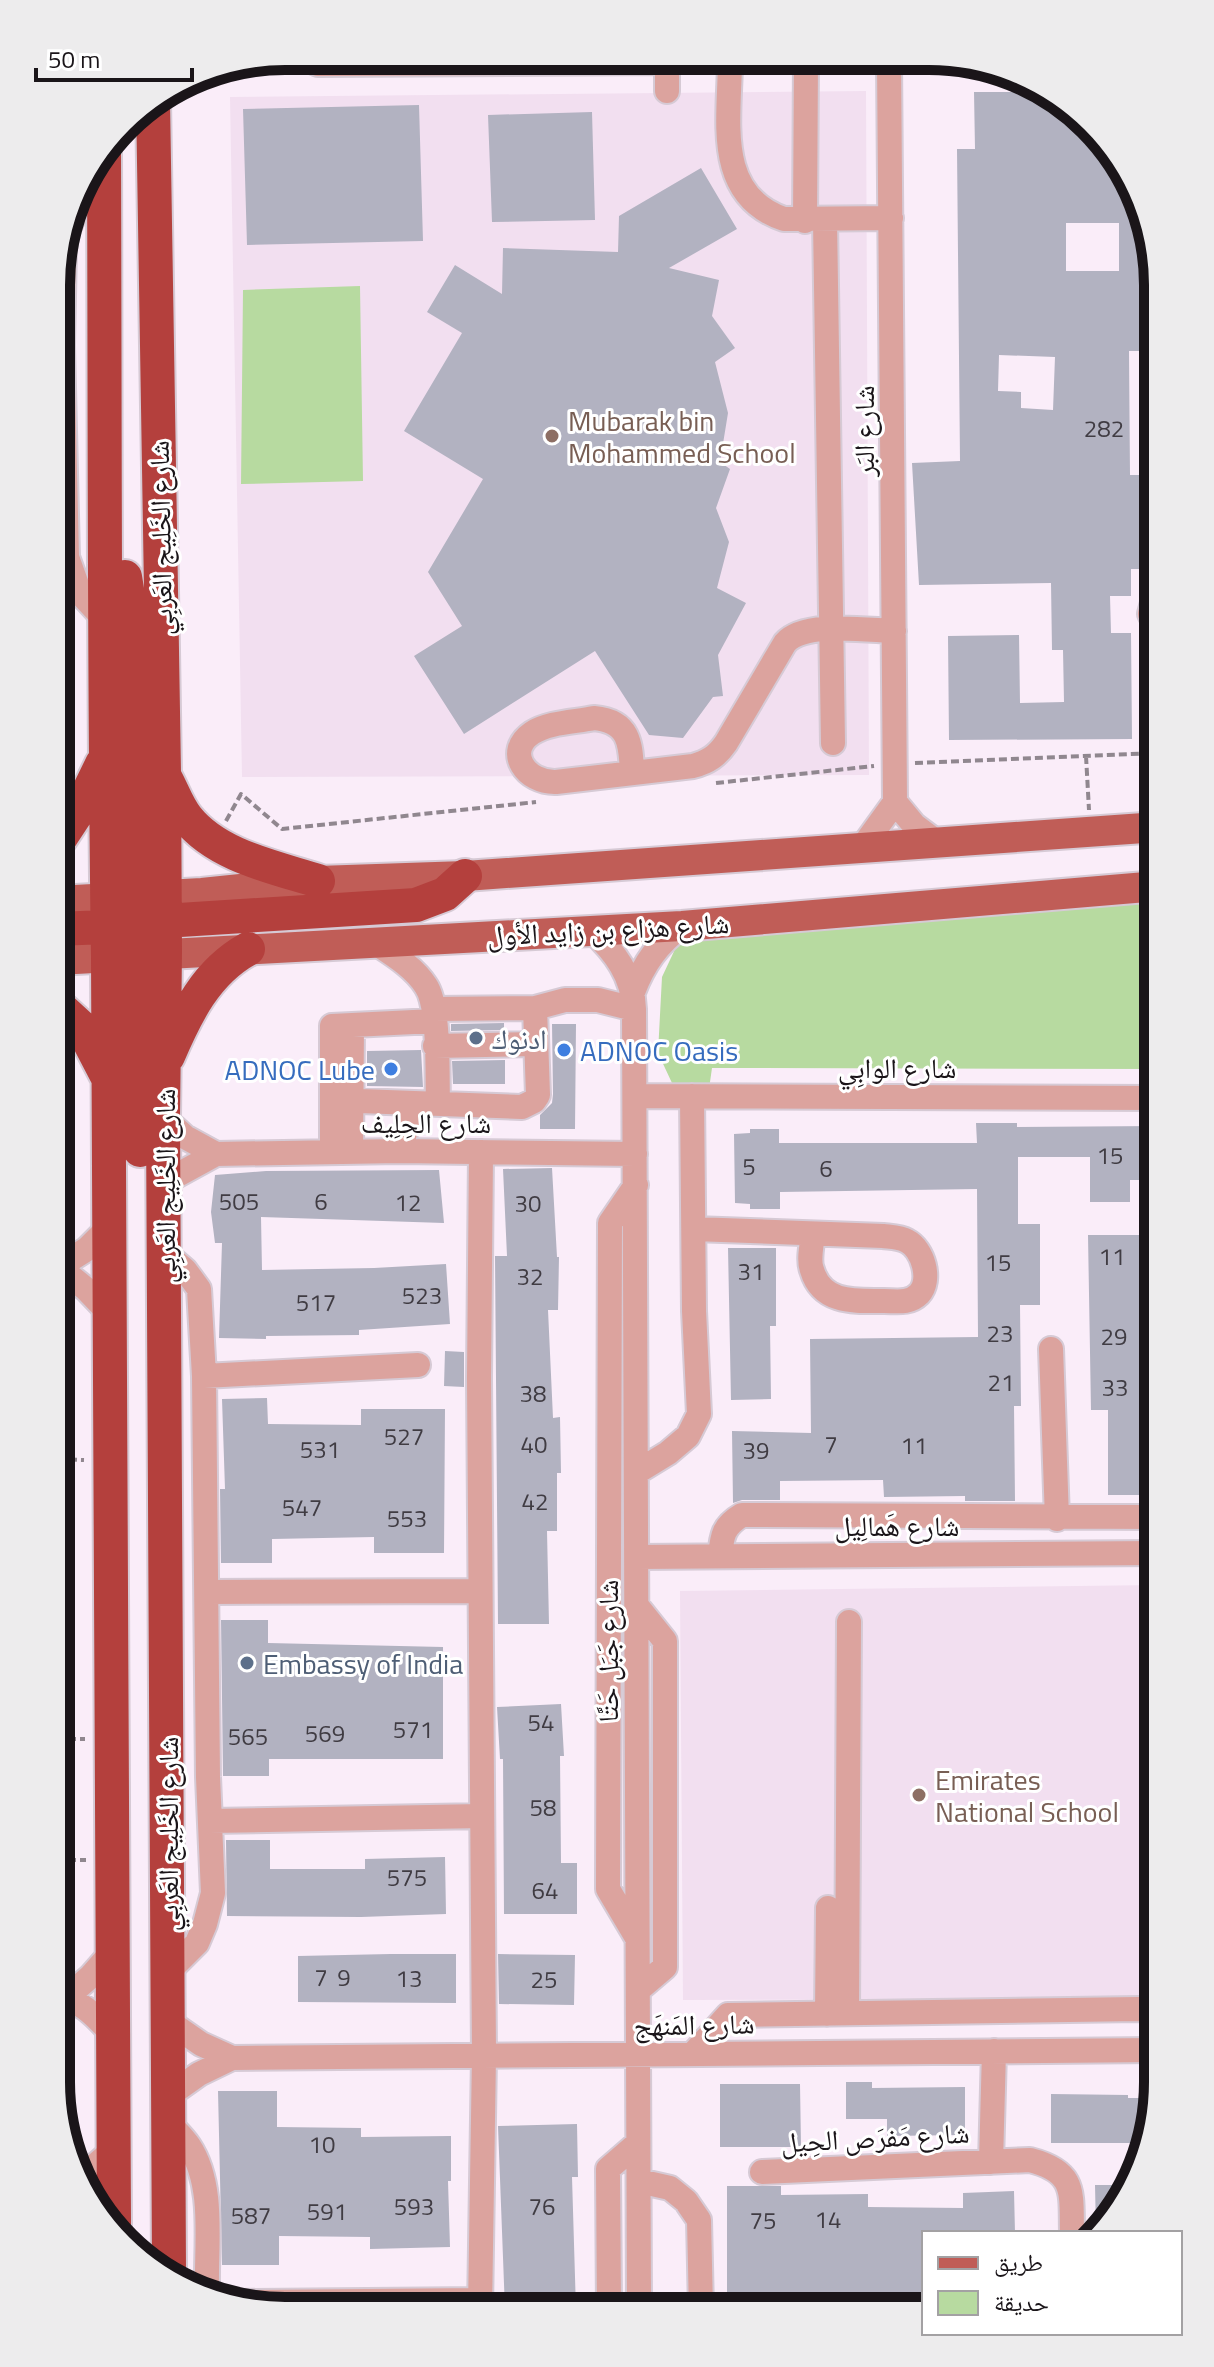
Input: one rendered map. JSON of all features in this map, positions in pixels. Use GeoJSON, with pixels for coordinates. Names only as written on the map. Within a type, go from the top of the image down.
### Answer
{"type":"FeatureCollection","features":[{"type":"Feature","properties":{"kind":"highway","name":"شارع الخَلِيج العَربِي"},"geometry":{"type":"LineString","coordinates":[[114,2212],[109,1080],[164,773],[153,115]]}},
{"type":"Feature","properties":{"kind":"highway","name":"شارع الخَلِيج العَربِي"},"geometry":{"type":"LineString","coordinates":[[104,168],[104,760],[164,1064],[169,2263]]}},
{"type":"Feature","properties":{"kind":"highway"},"geometry":{"type":"LineString","coordinates":[[106,532],[122,567],[129,602],[141,1179],[163,1237]]}},
{"type":"Feature","properties":{"kind":"highway"},"geometry":{"type":"LineString","coordinates":[[70,823],[104,760]]}},
{"type":"Feature","properties":{"kind":"highway"},"geometry":{"type":"LineString","coordinates":[[164,773],[180,809],[201,832],[230,851],[318,881]]}},
{"type":"Feature","properties":{"kind":"highway"},"geometry":{"type":"LineString","coordinates":[[70,929],[416,905],[445,894],[465,876]]}},
{"type":"Feature","properties":{"kind":"highway"},"geometry":{"type":"LineString","coordinates":[[164,1064],[201,990],[222,967],[248,949]]}},
{"type":"Feature","properties":{"kind":"highway"},"geometry":{"type":"LineString","coordinates":[[70,1017],[82,1028],[109,1080]]}},
{"type":"Feature","properties":{"kind":"main road","name":"شارع هزاع بن زايد الأول"},"geometry":{"type":"LineString","coordinates":[[70,954],[137,926],[318,881],[465,876],[1144,828]]}},
{"type":"Feature","properties":{"kind":"main road","name":"شارع هزاع بن زايد الأول"},"geometry":{"type":"LineString","coordinates":[[70,905],[137,926],[248,949],[682,926],[1144,887]]}},
{"type":"Feature","properties":{"kind":"street"},"geometry":{"type":"LineString","coordinates":[[667,70],[667,91]]}},
{"type":"Feature","properties":{"kind":"street"},"geometry":{"type":"LineString","coordinates":[[730,70],[730,153],[743,192],[762,209],[784,219],[891,218]]}},
{"type":"Feature","properties":{"kind":"street"},"geometry":{"type":"LineString","coordinates":[[807,70],[815,220],[833,743]]}},
{"type":"Feature","properties":{"kind":"street","name":"شارع البَر"},"geometry":{"type":"LineString","coordinates":[[889,70],[895,802]]}},
{"type":"Feature","properties":{"kind":"street"},"geometry":{"type":"LineString","coordinates":[[70,568],[74,582],[87,604],[106,621]]}},
{"type":"Feature","properties":{"kind":"street"},"geometry":{"type":"LineString","coordinates":[[632,773],[693,766],[715,756],[726,743],[789,638],[801,632],[830,630],[894,631]]}},
{"type":"Feature","properties":{"kind":"street"},"geometry":{"type":"LineString","coordinates":[[861,849],[895,802],[914,825],[938,843]]}},
{"type":"Feature","properties":{"kind":"street","name":"شارع جَبَل حَتَّا"},"geometry":{"type":"LineString","coordinates":[[639,2297],[634,1000],[641,972],[651,954],[665,938],[682,926]]}},
{"type":"Feature","properties":{"kind":"street","name":"شارع جَبَل حَتَّا"},"geometry":{"type":"LineString","coordinates":[[591,930],[617,958],[634,1000]]}},
{"type":"Feature","properties":{"kind":"street"},"geometry":{"type":"LineString","coordinates":[[374,942],[416,973],[428,988],[434,1015],[435,1046],[426,1104],[400,1151]]}},
{"type":"Feature","properties":{"kind":"street"},"geometry":{"type":"LineString","coordinates":[[342,1152],[342,1100],[332,1026],[535,1008],[565,1000],[634,1000]]}},
{"type":"Feature","properties":{"kind":"street"},"geometry":{"type":"LineString","coordinates":[[342,1100],[522,1107],[538,1095],[535,1008]]}},
{"type":"Feature","properties":{"kind":"street"},"geometry":{"type":"LineString","coordinates":[[435,1046],[536,1044]]}},
{"type":"Feature","properties":{"kind":"street","name":"شارع الوابِي"},"geometry":{"type":"LineString","coordinates":[[636,1096],[1144,1098]]}},
{"type":"Feature","properties":{"kind":"street"},"geometry":{"type":"LineString","coordinates":[[637,1472],[688,1436],[699,1414],[692,1096]]}},
{"type":"Feature","properties":{"kind":"street"},"geometry":{"type":"LineString","coordinates":[[163,1117],[185,1137],[216,1154]]}},
{"type":"Feature","properties":{"kind":"street","name":"شارع الحِلِيف"},"geometry":{"type":"LineString","coordinates":[[163,1183],[216,1154],[400,1151],[635,1154]]}},
{"type":"Feature","properties":{"kind":"street"},"geometry":{"type":"LineString","coordinates":[[480,2297],[484,2055],[479,1370],[481,1152]]}},
{"type":"Feature","properties":{"kind":"street"},"geometry":{"type":"LineString","coordinates":[[636,1185],[610,1223],[608,1889],[638,1939]]}},
{"type":"Feature","properties":{"kind":"street"},"geometry":{"type":"LineString","coordinates":[[70,1260],[87,1249],[110,1226]]}},
{"type":"Feature","properties":{"kind":"street"},"geometry":{"type":"LineString","coordinates":[[694,1229],[813,1234],[904,1239],[916,1247],[923,1264],[926,1279],[920,1293],[908,1301],[835,1299],[820,1286],[811,1269],[813,1234]]}},
{"type":"Feature","properties":{"kind":"street"},"geometry":{"type":"LineString","coordinates":[[163,1237],[199,1289],[204,1376],[213,1893],[197,1943],[168,1972]]}},
{"type":"Feature","properties":{"kind":"street"},"geometry":{"type":"LineString","coordinates":[[70,1277],[110,1314]]}},
{"type":"Feature","properties":{"kind":"street"},"geometry":{"type":"LineString","coordinates":[[1051,1349],[1057,1519]]}},
{"type":"Feature","properties":{"kind":"street"},"geometry":{"type":"LineString","coordinates":[[204,1376],[418,1365]]}},
{"type":"Feature","properties":{"kind":"street"},"geometry":{"type":"LineString","coordinates":[[720,1556],[722,1532],[742,1515],[1144,1517]]}},
{"type":"Feature","properties":{"kind":"street","name":"شارع هَمالِيل"},"geometry":{"type":"LineString","coordinates":[[637,1557],[1144,1553]]}},
{"type":"Feature","properties":{"kind":"street"},"geometry":{"type":"LineString","coordinates":[[207,1592],[480,1591]]}},
{"type":"Feature","properties":{"kind":"street"},"geometry":{"type":"LineString","coordinates":[[637,1606],[665,1641],[665,1967],[638,1990]]}},
{"type":"Feature","properties":{"kind":"street"},"geometry":{"type":"LineString","coordinates":[[837,2013],[849,1622]]}},
{"type":"Feature","properties":{"kind":"street","name":"شارع الخَلِيج العَربِي"},"geometry":{"type":"LineString","coordinates":[[210,1821],[482,1816]]}},
{"type":"Feature","properties":{"kind":"street"},"geometry":{"type":"LineString","coordinates":[[828,1908],[837,2013]]}},
{"type":"Feature","properties":{"kind":"street"},"geometry":{"type":"LineString","coordinates":[[70,1991],[91,1976],[113,1951]]}},
{"type":"Feature","properties":{"kind":"street"},"geometry":{"type":"LineString","coordinates":[[70,2002],[92,2014],[113,2035]]}},
{"type":"Feature","properties":{"kind":"street"},"geometry":{"type":"LineString","coordinates":[[693,2054],[728,2015],[1144,2010]]}},
{"type":"Feature","properties":{"kind":"street","name":"شارع المَنهَج"},"geometry":{"type":"LineString","coordinates":[[168,2021],[201,2044],[232,2058],[1144,2050]]}},
{"type":"Feature","properties":{"kind":"street","name":"شارع مَفرَص الحِيل"},"geometry":{"type":"LineString","coordinates":[[991,2162],[994,2051]]}},
{"type":"Feature","properties":{"kind":"street","name":"شارع المَنهَج"},"geometry":{"type":"LineString","coordinates":[[168,2109],[199,2074],[232,2058]]}},
{"type":"Feature","properties":{"kind":"street"},"geometry":{"type":"LineString","coordinates":[[168,2109],[200,2171],[206,2198],[207,2282]]}},
{"type":"Feature","properties":{"kind":"street"},"geometry":{"type":"LineString","coordinates":[[609,2297],[608,2169],[638,2143]]}},
{"type":"Feature","properties":{"kind":"street"},"geometry":{"type":"LineString","coordinates":[[89,2171],[114,2149]]}},
{"type":"Feature","properties":{"kind":"street","name":"شارع مَفرَص الحِيل"},"geometry":{"type":"LineString","coordinates":[[762,2172],[1030,2160],[1047,2164],[1063,2175],[1071,2189],[1072,2231]]}},
{"type":"Feature","properties":{"kind":"street"},"geometry":{"type":"LineString","coordinates":[[639,2181],[670,2188],[686,2201],[699,2220],[701,2297]]}},
{"type":"Feature","properties":{"kind":"path"},"geometry":{"type":"LineString","coordinates":[[1086,756],[1090,832]]}},
{"type":"Feature","properties":{"kind":"shaded area","name":"Mubarak bin Mohammed School"},"geometry":{"type":"Polygon","coordinates":[[[866,91],[869,775],[242,777],[230,97],[866,91]]]}},
{"type":"Feature","properties":{"kind":"shaded area","name":"Emirates National School"},"geometry":{"type":"Polygon","coordinates":[[[1144,1585],[1144,1999],[683,2000],[680,1591],[1144,1585]]]}},
{"type":"Feature","properties":{"kind":"green space"},"geometry":{"type":"Polygon","coordinates":[[[360,286],[363,481],[241,484],[243,290],[360,286]]]}},
{"type":"Feature","properties":{"kind":"green space"},"geometry":{"type":"Polygon","coordinates":[[[1144,902],[1144,1069],[712,1068],[709,1089],[690,1091],[672,1083],[658,1053],[662,977],[677,945],[710,935],[1144,902]]]}},
{"type":"Feature","properties":{"kind":"building"},"geometry":{"type":"Polygon","coordinates":[[[974,92],[1024,92],[1049,106],[1091,143],[1108,165],[1133,216],[1142,257],[1144,351],[1129,351],[1130,475],[1144,475],[1144,569],[1131,569],[1131,596],[1110,596],[1111,633],[1131,633],[1132,739],[949,740],[948,636],[1019,635],[1020,703],[1064,702],[1063,650],[1052,650],[1051,583],[919,585],[912,463],[960,461],[957,149],[975,149],[974,92]],[[1066,223],[1066,271],[1119,271],[1119,223],[1066,223]],[[999,355],[998,391],[1021,392],[1021,408],[1053,410],[1055,357],[999,355]]]}},
{"type":"Feature","properties":{"kind":"building"},"geometry":{"type":"Polygon","coordinates":[[[419,105],[423,241],[247,245],[243,109],[419,105]]]}},
{"type":"Feature","properties":{"kind":"building"},"geometry":{"type":"Polygon","coordinates":[[[592,112],[595,220],[492,222],[488,115],[592,112]]]}},
{"type":"Feature","properties":{"kind":"building"},"geometry":{"type":"Polygon","coordinates":[[[701,168],[737,229],[669,268],[719,280],[712,316],[735,348],[715,362],[728,413],[720,462],[730,469],[716,508],[729,542],[717,588],[746,603],[718,655],[723,696],[713,697],[683,738],[649,735],[595,651],[464,734],[414,656],[462,626],[428,572],[483,479],[404,431],[462,333],[427,312],[455,265],[502,294],[503,248],[618,252],[619,216],[701,168]]]}},
{"type":"Feature","properties":{"kind":"building"},"geometry":{"type":"Polygon","coordinates":[[[504,1023],[504,1030],[451,1031],[451,1024],[504,1023]]]}},
{"type":"Feature","properties":{"kind":"building"},"geometry":{"type":"Polygon","coordinates":[[[552,1024],[576,1024],[575,1129],[540,1129],[540,1115],[552,1103],[552,1024]]]}},
{"type":"Feature","properties":{"kind":"building","name":"ADNOC Lube"},"geometry":{"type":"Polygon","coordinates":[[[421,1050],[423,1087],[367,1086],[367,1051],[421,1050]]]}},
{"type":"Feature","properties":{"kind":"building"},"geometry":{"type":"Polygon","coordinates":[[[505,1060],[505,1084],[453,1084],[452,1061],[505,1060]]]}},
{"type":"Feature","properties":{"kind":"building"},"geometry":{"type":"Polygon","coordinates":[[[976,1123],[1017,1123],[1017,1127],[1144,1126],[1144,1180],[1130,1180],[1130,1202],[1090,1202],[1090,1157],[1018,1157],[1018,1224],[1040,1224],[1040,1305],[1020,1305],[1021,1406],[1014,1406],[1015,1501],[965,1501],[965,1496],[884,1497],[883,1480],[780,1481],[780,1500],[742,1500],[733,1503],[732,1431],[811,1433],[810,1339],[978,1337],[977,1189],[780,1192],[780,1209],[750,1209],[750,1204],[735,1203],[734,1134],[750,1133],[750,1129],[779,1129],[779,1143],[977,1143],[976,1123]]]}},
{"type":"Feature","properties":{"kind":"building"},"geometry":{"type":"Polygon","coordinates":[[[552,1168],[559,1257],[558,1310],[548,1310],[553,1418],[560,1417],[561,1473],[557,1473],[557,1531],[547,1531],[549,1624],[498,1624],[495,1256],[507,1256],[503,1169],[552,1168]]]}},
{"type":"Feature","properties":{"kind":"building"},"geometry":{"type":"Polygon","coordinates":[[[439,1170],[444,1223],[261,1217],[262,1270],[446,1264],[450,1324],[359,1330],[359,1335],[219,1338],[222,1243],[215,1243],[211,1212],[215,1175],[266,1171],[439,1170]]]}},
{"type":"Feature","properties":{"kind":"building"},"geometry":{"type":"Polygon","coordinates":[[[1088,1235],[1139,1235],[1139,1360],[1144,1360],[1144,1495],[1108,1495],[1108,1410],[1091,1410],[1088,1235]]]}},
{"type":"Feature","properties":{"kind":"building"},"geometry":{"type":"Polygon","coordinates":[[[728,1248],[776,1248],[776,1326],[770,1326],[771,1399],[731,1400],[728,1248]]]}},
{"type":"Feature","properties":{"kind":"building"},"geometry":{"type":"Polygon","coordinates":[[[445,1351],[464,1352],[464,1387],[444,1386],[445,1351]]]}},
{"type":"Feature","properties":{"kind":"building"},"geometry":{"type":"Polygon","coordinates":[[[267,1398],[268,1424],[361,1425],[361,1409],[445,1409],[444,1553],[374,1553],[374,1537],[272,1539],[272,1563],[221,1563],[220,1489],[225,1489],[222,1399],[267,1398]]]}},
{"type":"Feature","properties":{"kind":"building"},"geometry":{"type":"Polygon","coordinates":[[[221,1620],[268,1620],[268,1643],[443,1647],[443,1759],[269,1759],[269,1776],[223,1776],[221,1620]]]}},
{"type":"Feature","properties":{"kind":"building"},"geometry":{"type":"Polygon","coordinates":[[[561,1704],[564,1756],[560,1756],[561,1863],[577,1863],[577,1914],[504,1914],[503,1759],[500,1759],[497,1707],[561,1704]]]}},
{"type":"Feature","properties":{"kind":"building"},"geometry":{"type":"Polygon","coordinates":[[[226,1840],[270,1840],[270,1869],[365,1869],[365,1859],[445,1857],[446,1914],[227,1916],[226,1840]]]}},
{"type":"Feature","properties":{"kind":"building"},"geometry":{"type":"Polygon","coordinates":[[[456,1954],[456,2003],[298,2002],[298,1956],[456,1954]]]}},
{"type":"Feature","properties":{"kind":"building"},"geometry":{"type":"Polygon","coordinates":[[[498,1954],[575,1955],[574,2005],[499,2004],[498,1954]]]}},
{"type":"Feature","properties":{"kind":"building"},"geometry":{"type":"Polygon","coordinates":[[[846,2082],[872,2082],[872,2088],[965,2087],[965,2135],[887,2136],[887,2119],[846,2119],[846,2082]]]}},
{"type":"Feature","properties":{"kind":"building"},"geometry":{"type":"Polygon","coordinates":[[[720,2084],[800,2084],[801,2147],[720,2147],[720,2084]]]}},
{"type":"Feature","properties":{"kind":"building"},"geometry":{"type":"Polygon","coordinates":[[[218,2091],[277,2091],[277,2127],[361,2128],[361,2137],[451,2136],[451,2181],[448,2181],[450,2247],[370,2249],[370,2237],[279,2236],[279,2265],[222,2265],[218,2091]]]}},
{"type":"Feature","properties":{"kind":"building"},"geometry":{"type":"Polygon","coordinates":[[[1051,2094],[1144,2098],[1135,2143],[1051,2143],[1051,2094]]]}},
{"type":"Feature","properties":{"kind":"building"},"geometry":{"type":"Polygon","coordinates":[[[577,2124],[578,2177],[572,2177],[576,2297],[505,2297],[498,2126],[577,2124]]]}},
{"type":"Feature","properties":{"kind":"building"},"geometry":{"type":"Polygon","coordinates":[[[1095,2185],[1118,2185],[1100,2213],[1096,2218],[1095,2185]]]}},
{"type":"Feature","properties":{"kind":"building"},"geometry":{"type":"Polygon","coordinates":[[[727,2186],[781,2186],[781,2195],[868,2194],[868,2207],[963,2208],[963,2193],[1014,2191],[1015,2231],[922,2231],[922,2297],[727,2297],[727,2186]]]}},
{"type":"Feature","properties":{"kind":"place","name":"Mubarak bin Mohammed School"},"geometry":{"type":"Point","coordinates":[552,436]}},
{"type":"Feature","properties":{"kind":"place","name":"ادنوك"},"geometry":{"type":"Point","coordinates":[476,1038]}},
{"type":"Feature","properties":{"kind":"place","name":"ADNOC Oasis"},"geometry":{"type":"Point","coordinates":[564,1050]}},
{"type":"Feature","properties":{"kind":"place","name":"ADNOC Lube"},"geometry":{"type":"Point","coordinates":[391,1069]}},
{"type":"Feature","properties":{"kind":"place","name":"Embassy of India"},"geometry":{"type":"Point","coordinates":[247,1663]}},
{"type":"Feature","properties":{"kind":"place","name":"Emirates National School"},"geometry":{"type":"Point","coordinates":[919,1795]}}]}
